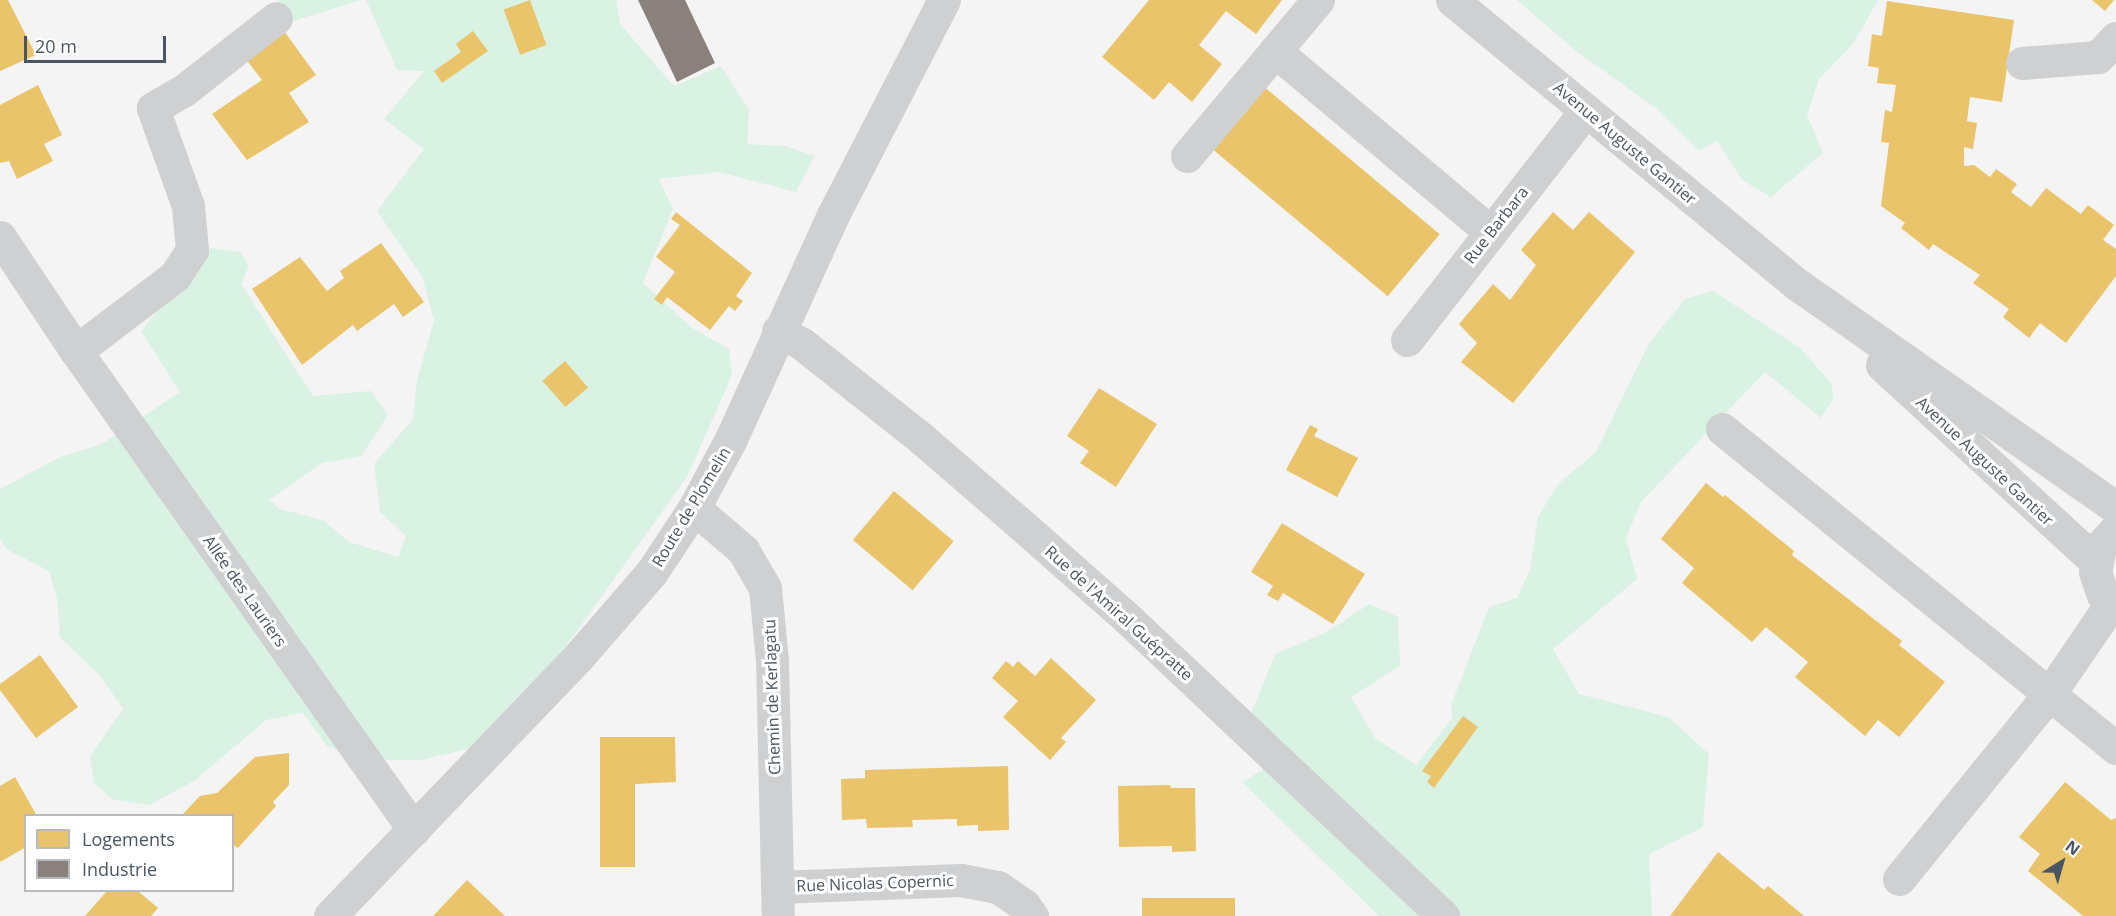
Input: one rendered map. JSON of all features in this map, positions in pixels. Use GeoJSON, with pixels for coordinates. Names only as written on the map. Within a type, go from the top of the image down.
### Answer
{"type":"FeatureCollection","features":[{"type":"Feature","properties":{"kind":"street","name":"Route de Plomelin"},"geometry":{"type":"LineString","coordinates":[[916,49],[933,0]]}},
{"type":"Feature","properties":{"kind":"street","name":"Route de Plomelin"},"geometry":{"type":"LineString","coordinates":[[330,916],[607,624],[652,572],[694,508],[730,441],[778,331],[916,49],[944,0]]}},
{"type":"Feature","properties":{"kind":"street"},"geometry":{"type":"LineString","coordinates":[[1187,156],[1318,0]]}},
{"type":"Feature","properties":{"kind":"street","name":"Avenue Auguste Gantier"},"geometry":{"type":"LineString","coordinates":[[1452,0],[1798,285],[2095,561]]}},
{"type":"Feature","properties":{"kind":"street"},"geometry":{"type":"LineString","coordinates":[[75,351],[176,276],[192,250],[188,206],[153,108],[183,91],[276,18]]}},
{"type":"Feature","properties":{"kind":"street"},"geometry":{"type":"LineString","coordinates":[[2022,63],[2098,57],[2116,38]]}},
{"type":"Feature","properties":{"kind":"street"},"geometry":{"type":"LineString","coordinates":[[1275,51],[1491,232]]}},
{"type":"Feature","properties":{"kind":"street","name":"Rue Barbara"},"geometry":{"type":"LineString","coordinates":[[1407,340],[1586,110]]}},
{"type":"Feature","properties":{"kind":"street","name":"Allée des Lauriers"},"geometry":{"type":"LineString","coordinates":[[0,237],[75,351],[414,830]]}},
{"type":"Feature","properties":{"kind":"street","name":"Avenue Auguste Gantier"},"geometry":{"type":"LineString","coordinates":[[1798,285],[2116,507]]}},
{"type":"Feature","properties":{"kind":"street","name":"Rue de l'Amiral Guépratte"},"geometry":{"type":"LineString","coordinates":[[778,331],[808,349],[922,439],[1102,596],[1443,916]]}},
{"type":"Feature","properties":{"kind":"street"},"geometry":{"type":"LineString","coordinates":[[1722,429],[2116,748]]}},
{"type":"Feature","properties":{"kind":"street","name":"Chemin de Kerlagatu"},"geometry":{"type":"LineString","coordinates":[[694,508],[743,550],[765,588],[772,661],[778,902]]}},
{"type":"Feature","properties":{"kind":"street"},"geometry":{"type":"LineString","coordinates":[[1899,879],[2050,693],[2114,606],[2097,583],[2095,561],[2100,547],[2116,529]]}},
{"type":"Feature","properties":{"kind":"street","name":"Rue Nicolas Copernic"},"geometry":{"type":"LineString","coordinates":[[778,902],[961,880],[998,887],[1024,905],[1032,916]]}},
{"type":"Feature","properties":{"kind":"green space"},"geometry":{"type":"Polygon","coordinates":[[[277,0],[362,0],[293,21],[277,0]]]}},
{"type":"Feature","properties":{"kind":"green space"},"geometry":{"type":"Polygon","coordinates":[[[366,0],[616,0],[620,24],[674,86],[721,66],[749,110],[747,144],[785,146],[814,156],[796,192],[719,172],[659,179],[673,209],[643,283],[692,328],[729,349],[732,375],[687,477],[559,656],[511,703],[476,747],[421,760],[381,760],[327,746],[303,713],[266,720],[194,781],[149,805],[112,799],[94,783],[90,756],[123,709],[101,677],[60,637],[57,598],[49,571],[6,549],[0,538],[0,489],[60,457],[102,444],[180,392],[141,331],[211,248],[240,252],[249,266],[241,284],[313,396],[371,391],[388,415],[361,456],[322,463],[269,500],[280,509],[323,520],[349,542],[398,557],[406,536],[380,512],[374,464],[413,419],[417,380],[434,321],[423,278],[377,211],[424,149],[384,119],[424,71],[397,70],[366,0]]]}},
{"type":"Feature","properties":{"kind":"green space"},"geometry":{"type":"Polygon","coordinates":[[[1517,0],[1878,0],[1853,44],[1819,79],[1807,115],[1823,153],[1771,197],[1742,180],[1717,141],[1699,151],[1656,108],[1576,51],[1517,0]]]}},
{"type":"Feature","properties":{"kind":"green space"},"geometry":{"type":"Polygon","coordinates":[[[1713,291],[1799,347],[1832,384],[1833,399],[1821,418],[1765,372],[1641,502],[1626,538],[1637,579],[1553,649],[1579,694],[1668,717],[1709,754],[1703,827],[1649,854],[1652,916],[1379,916],[1242,782],[1293,753],[1251,714],[1275,654],[1327,632],[1369,604],[1398,617],[1400,666],[1351,697],[1375,738],[1416,765],[1453,717],[1451,705],[1489,607],[1517,598],[1530,569],[1538,517],[1558,484],[1596,452],[1649,343],[1685,299],[1713,291]]]}},
{"type":"Feature","properties":{"kind":"building: Logements"},"geometry":{"type":"Polygon","coordinates":[[[0,0],[8,0],[36,55],[0,71],[0,0]]]}},
{"type":"Feature","properties":{"kind":"building: Logements"},"geometry":{"type":"Polygon","coordinates":[[[530,0],[546,45],[520,55],[504,10],[530,0]]]}},
{"type":"Feature","properties":{"kind":"building: Logements"},"geometry":{"type":"Polygon","coordinates":[[[1149,0],[1282,0],[1256,34],[1226,11],[1199,45],[1222,64],[1192,102],[1169,82],[1154,100],[1102,57],[1149,0]]]}},
{"type":"Feature","properties":{"kind":"building: Logements"},"geometry":{"type":"Polygon","coordinates":[[[2092,0],[2114,0],[2105,11],[2092,0]]]}},
{"type":"Feature","properties":{"kind":"building: Logements"},"geometry":{"type":"Polygon","coordinates":[[[1887,1],[2014,20],[2002,102],[1970,97],[1967,121],[1977,123],[1973,149],[1964,147],[1964,166],[1974,165],[1990,177],[1996,169],[2017,184],[2011,192],[2031,207],[2046,188],[2081,214],[2088,205],[2114,225],[2103,240],[2116,249],[2116,276],[2066,343],[2040,323],[2029,338],[2003,317],[2009,309],[1973,283],[1980,275],[1933,244],[1929,250],[1901,228],[1905,223],[1881,206],[1889,143],[1881,142],[1885,110],[1892,112],[1896,85],[1877,83],[1879,68],[1868,66],[1872,34],[1882,36],[1887,1]]]}},
{"type":"Feature","properties":{"kind":"building: Logements"},"geometry":{"type":"Polygon","coordinates":[[[284,31],[316,75],[289,93],[309,122],[247,160],[212,114],[262,80],[245,58],[284,31]]]}},
{"type":"Feature","properties":{"kind":"building: Logements"},"geometry":{"type":"Polygon","coordinates":[[[473,31],[488,51],[442,83],[434,71],[461,52],[456,44],[473,31]]]}},
{"type":"Feature","properties":{"kind":"building: Logements"},"geometry":{"type":"Polygon","coordinates":[[[38,85],[62,135],[44,144],[53,161],[17,179],[9,161],[0,163],[0,105],[38,85]]]}},
{"type":"Feature","properties":{"kind":"building: Logements"},"geometry":{"type":"Polygon","coordinates":[[[1262,85],[1440,234],[1388,296],[1210,147],[1262,85]]]}},
{"type":"Feature","properties":{"kind":"building: Logements"},"geometry":{"type":"Polygon","coordinates":[[[676,212],[752,273],[736,296],[743,301],[735,311],[729,306],[710,330],[667,297],[662,305],[654,299],[675,272],[656,257],[680,225],[671,219],[676,212]]]}},
{"type":"Feature","properties":{"kind":"building: Logements"},"geometry":{"type":"Polygon","coordinates":[[[1553,212],[1573,230],[1589,212],[1635,252],[1513,403],[1461,362],[1477,343],[1459,324],[1493,284],[1510,300],[1536,265],[1521,250],[1553,212]]]}},
{"type":"Feature","properties":{"kind":"building: Logements"},"geometry":{"type":"Polygon","coordinates":[[[381,243],[424,302],[403,317],[394,304],[357,331],[353,325],[302,365],[252,289],[300,257],[327,291],[344,278],[340,271],[381,243]]]}},
{"type":"Feature","properties":{"kind":"building: Logements"},"geometry":{"type":"Polygon","coordinates":[[[565,361],[588,387],[565,407],[542,381],[565,361]]]}},
{"type":"Feature","properties":{"kind":"building: Logements"},"geometry":{"type":"Polygon","coordinates":[[[1099,388],[1157,424],[1116,487],[1080,463],[1089,451],[1067,436],[1099,388]]]}},
{"type":"Feature","properties":{"kind":"building: Logements"},"geometry":{"type":"Polygon","coordinates":[[[1310,425],[1318,429],[1314,436],[1358,458],[1337,497],[1286,470],[1310,425]]]}},
{"type":"Feature","properties":{"kind":"building: Logements"},"geometry":{"type":"Polygon","coordinates":[[[1706,483],[1723,497],[1725,495],[1794,551],[1792,555],[1902,641],[1899,645],[1945,682],[1899,737],[1878,720],[1865,736],[1795,677],[1808,662],[1766,627],[1752,642],[1682,583],[1694,568],[1661,539],[1706,483]]]}},
{"type":"Feature","properties":{"kind":"building: Logements"},"geometry":{"type":"Polygon","coordinates":[[[894,491],[954,541],[913,590],[853,540],[894,491]]]}},
{"type":"Feature","properties":{"kind":"building: Logements"},"geometry":{"type":"Polygon","coordinates":[[[1282,523],[1365,574],[1333,624],[1283,593],[1278,601],[1267,595],[1273,586],[1251,572],[1282,523]]]}},
{"type":"Feature","properties":{"kind":"building: Logements"},"geometry":{"type":"Polygon","coordinates":[[[40,655],[78,707],[36,738],[0,690],[0,684],[40,655]]]}},
{"type":"Feature","properties":{"kind":"building: Logements"},"geometry":{"type":"Polygon","coordinates":[[[1051,658],[1096,700],[1061,738],[1066,742],[1050,760],[1003,717],[1018,701],[992,678],[1006,661],[1013,667],[1018,661],[1035,676],[1051,658]]]}},
{"type":"Feature","properties":{"kind":"building: Logements"},"geometry":{"type":"Polygon","coordinates":[[[1463,716],[1478,727],[1434,788],[1427,782],[1431,776],[1422,771],[1463,716]]]}},
{"type":"Feature","properties":{"kind":"building: Logements"},"geometry":{"type":"Polygon","coordinates":[[[600,737],[675,737],[676,782],[635,784],[635,867],[600,867],[600,737]]]}},
{"type":"Feature","properties":{"kind":"building: Logements"},"geometry":{"type":"Polygon","coordinates":[[[289,753],[289,785],[273,802],[276,806],[238,848],[234,845],[234,814],[183,814],[200,796],[217,793],[255,757],[289,753]]]}},
{"type":"Feature","properties":{"kind":"building: Logements"},"geometry":{"type":"Polygon","coordinates":[[[1008,766],[1009,830],[978,831],[978,825],[957,826],[957,819],[912,820],[913,827],[867,828],[866,819],[842,820],[841,779],[865,778],[865,770],[1008,766]]]}},
{"type":"Feature","properties":{"kind":"building: Logements"},"geometry":{"type":"Polygon","coordinates":[[[15,777],[36,814],[24,814],[24,848],[0,862],[0,786],[15,777]]]}},
{"type":"Feature","properties":{"kind":"building: Logements"},"geometry":{"type":"Polygon","coordinates":[[[2065,782],[2111,820],[2116,818],[2116,916],[2083,916],[2028,871],[2040,854],[2019,837],[2065,782]]]}},
{"type":"Feature","properties":{"kind":"building: Logements"},"geometry":{"type":"Polygon","coordinates":[[[1170,785],[1171,788],[1195,788],[1196,851],[1172,852],[1172,846],[1119,847],[1118,786],[1170,785]]]}},
{"type":"Feature","properties":{"kind":"building: Logements"},"geometry":{"type":"Polygon","coordinates":[[[1718,852],[1764,890],[1768,886],[1804,916],[1670,916],[1718,852]]]}},
{"type":"Feature","properties":{"kind":"building: Logements"},"geometry":{"type":"Polygon","coordinates":[[[467,880],[505,916],[433,916],[467,880]]]}},
{"type":"Feature","properties":{"kind":"building: Logements"},"geometry":{"type":"Polygon","coordinates":[[[106,892],[139,892],[158,908],[151,916],[85,916],[106,892]]]}},
{"type":"Feature","properties":{"kind":"building: Logements"},"geometry":{"type":"Polygon","coordinates":[[[1142,898],[1235,898],[1235,916],[1142,916],[1142,898]]]}},
{"type":"Feature","properties":{"kind":"building: Industrie"},"geometry":{"type":"Polygon","coordinates":[[[638,0],[685,0],[715,63],[677,82],[638,0]]]}}]}
